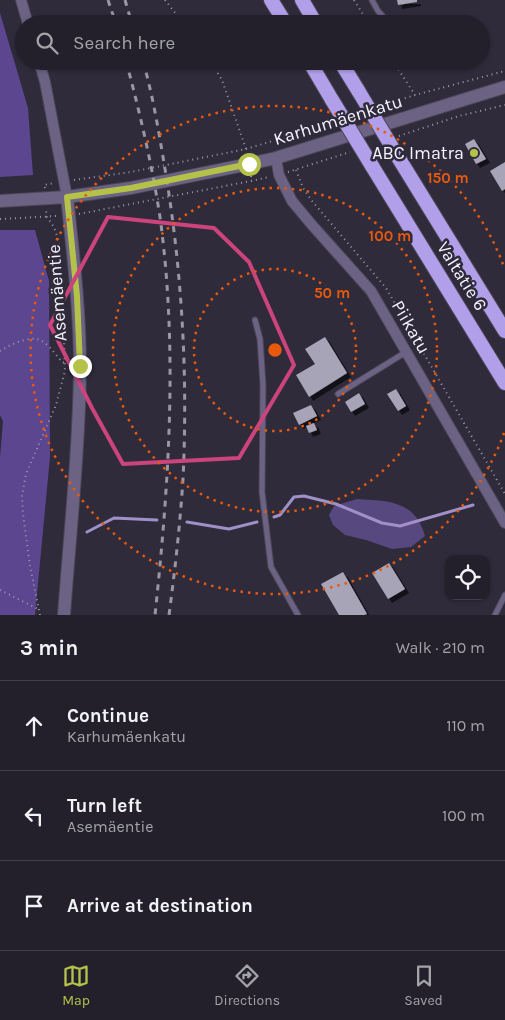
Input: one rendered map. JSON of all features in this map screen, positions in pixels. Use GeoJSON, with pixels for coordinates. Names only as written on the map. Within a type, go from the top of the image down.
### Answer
{"type":"FeatureCollection","features":[{"type":"Feature","properties":{"kind":"highway"},"geometry":{"type":"LineString","coordinates":[[271,0],[280,15]]}},
{"type":"Feature","properties":{"kind":"highway"},"geometry":{"type":"LineString","coordinates":[[302,0],[311,15]]}},
{"type":"Feature","properties":{"kind":"highway","name":"Valtatie 6"},"geometry":{"type":"LineString","coordinates":[[314,70],[505,383]]}},
{"type":"Feature","properties":{"kind":"highway","name":"Valtatie 6"},"geometry":{"type":"LineString","coordinates":[[346,70],[505,332]]}},
{"type":"Feature","properties":{"kind":"street"},"geometry":{"type":"LineString","coordinates":[[21,0],[25,15]]}},
{"type":"Feature","properties":{"kind":"street","name":"Asemäentie"},"geometry":{"type":"LineString","coordinates":[[42,70],[65,181],[77,296],[80,366],[79,425],[64,615]]}},
{"type":"Feature","properties":{"kind":"street","name":"Karhumäenkatu"},"geometry":{"type":"LineString","coordinates":[[0,201],[67,197],[131,188],[276,158],[505,87]]}},
{"type":"Feature","properties":{"kind":"street","name":"Piikatu"},"geometry":{"type":"LineString","coordinates":[[276,158],[279,175],[292,201],[371,291],[505,523]]}},
{"type":"Feature","properties":{"kind":"lane"},"geometry":{"type":"LineString","coordinates":[[372,0],[382,15]]}},
{"type":"Feature","properties":{"kind":"lane"},"geometry":{"type":"LineString","coordinates":[[255,320],[260,339],[263,385],[262,492],[272,567],[298,615]]}},
{"type":"Feature","properties":{"kind":"lane"},"geometry":{"type":"LineString","coordinates":[[338,394],[406,352]]}},
{"type":"Feature","properties":{"kind":"lane"},"geometry":{"type":"LineString","coordinates":[[495,615],[505,594]]}},
{"type":"Feature","properties":{"kind":"path"},"geometry":{"type":"LineString","coordinates":[[165,0],[177,15]]}},
{"type":"Feature","properties":{"kind":"path"},"geometry":{"type":"LineString","coordinates":[[354,0],[363,15]]}},
{"type":"Feature","properties":{"kind":"path"},"geometry":{"type":"LineString","coordinates":[[40,615],[30,566],[22,496],[26,474],[56,404],[65,371],[59,242],[54,227],[47,217],[44,185],[131,172],[246,149],[222,80],[216,70]]}},
{"type":"Feature","properties":{"kind":"path"},"geometry":{"type":"LineString","coordinates":[[400,70],[415,95]]}},
{"type":"Feature","properties":{"kind":"path"},"geometry":{"type":"LineString","coordinates":[[0,218],[69,216],[251,181]]}},
{"type":"Feature","properties":{"kind":"path"},"geometry":{"type":"LineString","coordinates":[[0,351],[17,342],[34,339],[41,341],[62,362],[80,366]]}},
{"type":"Feature","properties":{"kind":"path"},"geometry":{"type":"LineString","coordinates":[[0,590],[39,609]]}},
{"type":"Feature","properties":{"kind":"highlighted area"},"geometry":{"type":"Polygon","coordinates":[[[108,217],[214,228],[249,262],[294,365],[239,458],[123,464],[50,325],[108,217]]]}},
{"type":"Feature","properties":{"kind":"shaded area"},"geometry":{"type":"Polygon","coordinates":[[[0,13],[15,64],[15,70],[17,70],[28,108],[33,175],[0,177],[0,13]]]}},
{"type":"Feature","properties":{"kind":"shaded area"},"geometry":{"type":"Polygon","coordinates":[[[0,230],[35,230],[49,281],[50,457],[35,615],[0,615],[0,458],[3,421],[0,415],[0,230]]]}},
{"type":"Feature","properties":{"kind":"shaded area"},"geometry":{"type":"Polygon","coordinates":[[[357,499],[390,502],[407,509],[415,515],[425,536],[411,547],[392,549],[345,535],[333,525],[329,515],[334,506],[357,499]]]}},
{"type":"Feature","properties":{"kind":"building"},"geometry":{"type":"Polygon","coordinates":[[[397,0],[417,0],[417,2],[398,5],[397,0]]]}},
{"type":"Feature","properties":{"kind":"building"},"geometry":{"type":"Polygon","coordinates":[[[474,139],[486,159],[476,164],[465,144],[474,139]]]}},
{"type":"Feature","properties":{"kind":"building"},"geometry":{"type":"Polygon","coordinates":[[[505,162],[505,189],[502,191],[490,171],[505,162]]]}},
{"type":"Feature","properties":{"kind":"building"},"geometry":{"type":"Polygon","coordinates":[[[325,337],[347,373],[309,397],[296,375],[315,364],[305,349],[325,337]]]}},
{"type":"Feature","properties":{"kind":"building"},"geometry":{"type":"Polygon","coordinates":[[[396,389],[406,406],[398,411],[387,394],[396,389]]]}},
{"type":"Feature","properties":{"kind":"building"},"geometry":{"type":"Polygon","coordinates":[[[359,393],[365,404],[351,412],[345,402],[359,393]]]}},
{"type":"Feature","properties":{"kind":"building"},"geometry":{"type":"Polygon","coordinates":[[[311,405],[317,416],[299,425],[293,413],[311,405]]]}},
{"type":"Feature","properties":{"kind":"building"},"geometry":{"type":"Polygon","coordinates":[[[314,423],[317,430],[309,433],[306,426],[314,423]]]}},
{"type":"Feature","properties":{"kind":"building"},"geometry":{"type":"Polygon","coordinates":[[[389,563],[405,589],[388,599],[372,573],[389,563]]]}},
{"type":"Feature","properties":{"kind":"building"},"geometry":{"type":"Polygon","coordinates":[[[343,572],[367,614],[339,615],[321,584],[343,572]]]}},
{"type":"Feature","properties":{"kind":"waterway"},"geometry":{"type":"LineString","coordinates":[[274,517],[280,515],[294,497],[304,496],[336,504],[382,523],[400,526],[473,505]]}},
{"type":"Feature","properties":{"kind":"waterway"},"geometry":{"type":"LineString","coordinates":[[87,532],[114,518],[157,520]]}},
{"type":"Feature","properties":{"kind":"waterway"},"geometry":{"type":"LineString","coordinates":[[187,522],[229,529],[257,522]]}},
{"type":"Feature","properties":{"kind":"railway"},"geometry":{"type":"LineString","coordinates":[[108,0],[113,15]]}},
{"type":"Feature","properties":{"kind":"railway"},"geometry":{"type":"LineString","coordinates":[[125,0],[129,15]]}},
{"type":"Feature","properties":{"kind":"railway"},"geometry":{"type":"LineString","coordinates":[[128,70],[157,198],[166,267],[169,316],[170,416],[164,516],[155,615]]}},
{"type":"Feature","properties":{"kind":"railway"},"geometry":{"type":"LineString","coordinates":[[145,70],[156,115],[171,207],[176,246],[184,362],[183,479],[169,615]]}},
{"type":"Feature","properties":{"kind":"place","name":"ABC Imatra"},"geometry":{"type":"Point","coordinates":[474,153]}},
{"type":"Feature","properties":{"kind":"route"},"geometry":{"type":"LineString","coordinates":[[80,366],[77,296],[67,197],[131,188],[249,164]]}}]}
